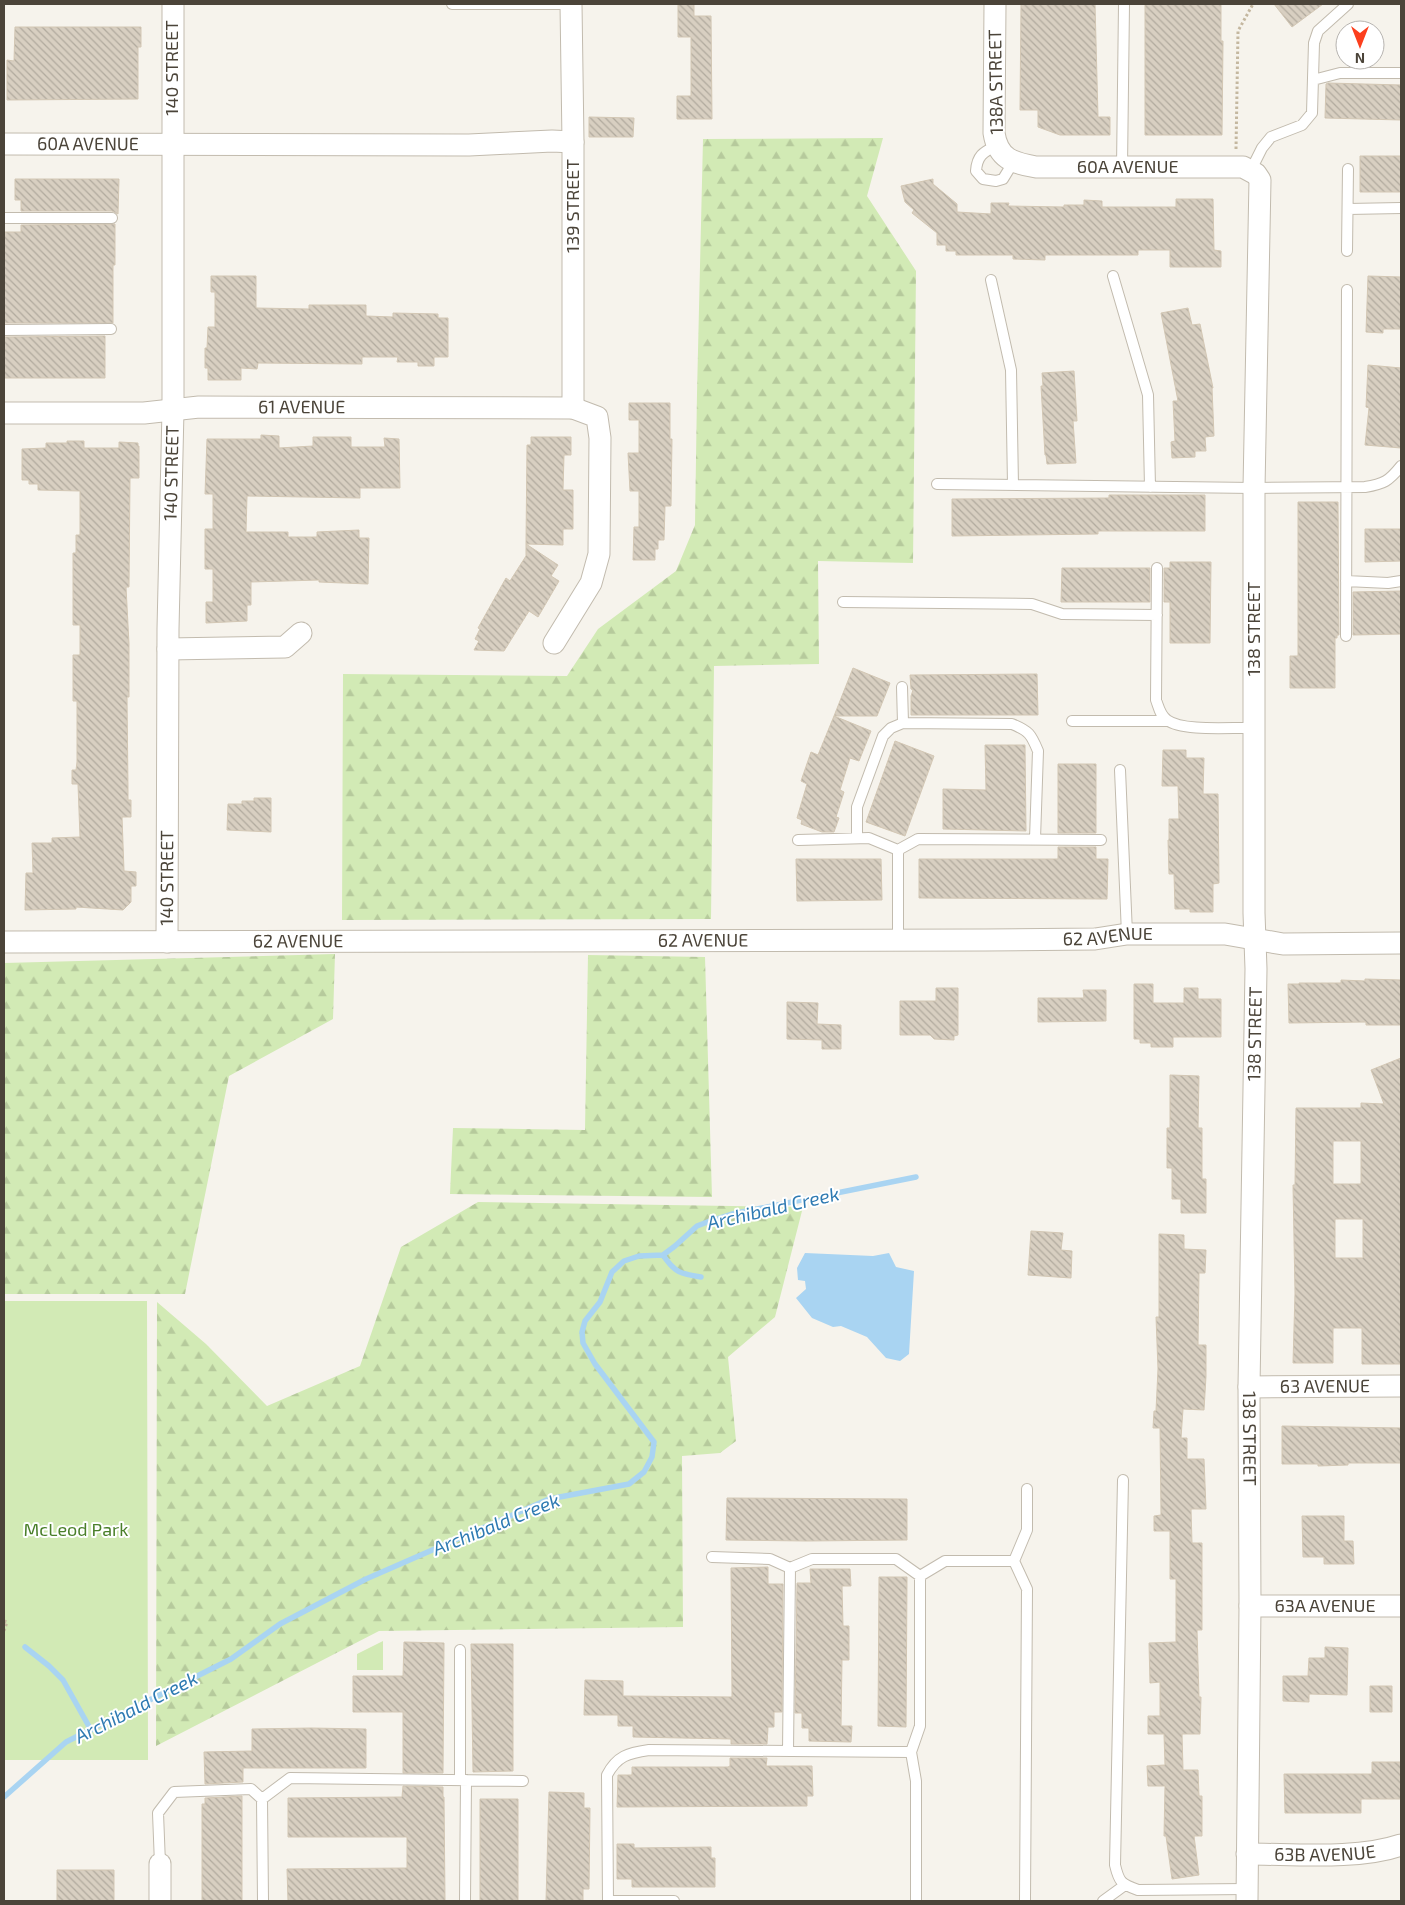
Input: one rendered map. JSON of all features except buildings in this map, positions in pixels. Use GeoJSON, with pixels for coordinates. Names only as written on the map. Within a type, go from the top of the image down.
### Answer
{"type":"FeatureCollection","features":[{"type":"Feature","properties":{"kind":"street","name":"140 STREET"},"geometry":{"type":"LineString","coordinates":[[167,942],[168,649],[173,410],[173,4]]}},
{"type":"Feature","properties":{"kind":"street","name":"139 STREET"},"geometry":{"type":"LineString","coordinates":[[571,4],[573,142],[572,408]]}},
{"type":"Feature","properties":{"kind":"street","name":"138A STREET"},"geometry":{"type":"LineString","coordinates":[[995,4],[994,133],[1005,155]]}},
{"type":"Feature","properties":{"kind":"street","name":"60A AVENUE"},"geometry":{"type":"LineString","coordinates":[[4,144],[469,145],[552,141],[573,142]]}},
{"type":"Feature","properties":{"kind":"street","name":"60A AVENUE"},"geometry":{"type":"LineString","coordinates":[[1005,155],[1017,164],[1036,167],[1243,167],[1251,170]]}},
{"type":"Feature","properties":{"kind":"street","name":"138 STREET"},"geometry":{"type":"LineString","coordinates":[[1247,1895],[1250,1606],[1249,1387],[1256,940],[1254,913],[1254,488],[1260,180],[1251,170]]}},
{"type":"Feature","properties":{"kind":"street","name":"61 AVENUE"},"geometry":{"type":"LineString","coordinates":[[4,413],[144,412],[199,407],[572,408],[597,417],[600,438],[600,554],[591,583],[554,643]]}},
{"type":"Feature","properties":{"kind":"street"},"geometry":{"type":"LineString","coordinates":[[168,649],[285,647],[301,633]]}},
{"type":"Feature","properties":{"kind":"street","name":"62 AVENUE"},"geometry":{"type":"LineString","coordinates":[[4,942],[1096,939],[1126,934],[1225,934],[1283,944],[1401,943]]}},
{"type":"Feature","properties":{"kind":"street","name":"63 AVENUE"},"geometry":{"type":"LineString","coordinates":[[1249,1387],[1401,1386]]}},
{"type":"Feature","properties":{"kind":"street","name":"63A AVENUE"},"geometry":{"type":"LineString","coordinates":[[1250,1606],[1401,1606]]}},
{"type":"Feature","properties":{"kind":"street","name":"63B AVENUE"},"geometry":{"type":"LineString","coordinates":[[1247,1854],[1354,1854],[1376,1852],[1401,1845]]}},
{"type":"Feature","properties":{"kind":"street"},"geometry":{"type":"LineString","coordinates":[[160,1864],[160,1901]]}},
{"type":"Feature","properties":{"kind":"lane"},"geometry":{"type":"LineString","coordinates":[[452,4],[571,4]]}},
{"type":"Feature","properties":{"kind":"lane"},"geometry":{"type":"LineString","coordinates":[[1122,167],[1124,4]]}},
{"type":"Feature","properties":{"kind":"lane"},"geometry":{"type":"LineString","coordinates":[[1251,170],[1262,148],[1272,138],[1302,126],[1312,113],[1314,43],[1318,31],[1348,4]]}},
{"type":"Feature","properties":{"kind":"lane"},"geometry":{"type":"LineString","coordinates":[[1313,80],[1340,73],[1401,73]]}},
{"type":"Feature","properties":{"kind":"lane"},"geometry":{"type":"LineString","coordinates":[[1347,251],[1348,169]]}},
{"type":"Feature","properties":{"kind":"lane"},"geometry":{"type":"LineString","coordinates":[[1348,209],[1401,208]]}},
{"type":"Feature","properties":{"kind":"lane"},"geometry":{"type":"LineString","coordinates":[[4,218],[112,218]]}},
{"type":"Feature","properties":{"kind":"lane"},"geometry":{"type":"LineString","coordinates":[[1113,276],[1148,395],[1150,487]]}},
{"type":"Feature","properties":{"kind":"lane"},"geometry":{"type":"LineString","coordinates":[[991,280],[1011,370],[1013,485]]}},
{"type":"Feature","properties":{"kind":"lane"},"geometry":{"type":"LineString","coordinates":[[1346,636],[1347,290]]}},
{"type":"Feature","properties":{"kind":"lane"},"geometry":{"type":"LineString","coordinates":[[4,330],[111,329]]}},
{"type":"Feature","properties":{"kind":"lane"},"geometry":{"type":"LineString","coordinates":[[937,484],[1254,488],[1346,487],[1379,484],[1390,480],[1401,466]]}},
{"type":"Feature","properties":{"kind":"lane"},"geometry":{"type":"LineString","coordinates":[[1157,568],[1156,700],[1160,713],[1168,721],[1180,726],[1254,728]]}},
{"type":"Feature","properties":{"kind":"lane"},"geometry":{"type":"LineString","coordinates":[[1346,581],[1388,583],[1401,581]]}},
{"type":"Feature","properties":{"kind":"lane"},"geometry":{"type":"LineString","coordinates":[[843,602],[1032,604],[1062,614],[1157,615]]}},
{"type":"Feature","properties":{"kind":"lane"},"geometry":{"type":"LineString","coordinates":[[902,687],[903,723]]}},
{"type":"Feature","properties":{"kind":"lane"},"geometry":{"type":"LineString","coordinates":[[1072,721],[1168,721]]}},
{"type":"Feature","properties":{"kind":"lane"},"geometry":{"type":"LineString","coordinates":[[857,838],[858,807],[883,736],[891,728],[903,723],[1012,724],[1026,730],[1033,738],[1038,751],[1035,840]]}},
{"type":"Feature","properties":{"kind":"lane"},"geometry":{"type":"LineString","coordinates":[[1120,770],[1126,934]]}},
{"type":"Feature","properties":{"kind":"lane"},"geometry":{"type":"LineString","coordinates":[[798,840],[869,838],[898,850]]}},
{"type":"Feature","properties":{"kind":"lane"},"geometry":{"type":"LineString","coordinates":[[898,850],[918,839],[1100,840]]}},
{"type":"Feature","properties":{"kind":"lane"},"geometry":{"type":"LineString","coordinates":[[898,850],[898,940]]}},
{"type":"Feature","properties":{"kind":"lane"},"geometry":{"type":"LineString","coordinates":[[1123,1480],[1115,1865],[1118,1879],[1125,1885],[1138,1890],[1247,1895]]}},
{"type":"Feature","properties":{"kind":"lane"},"geometry":{"type":"LineString","coordinates":[[1025,1901],[1027,1589],[1014,1561],[1027,1530],[1027,1489]]}},
{"type":"Feature","properties":{"kind":"lane"},"geometry":{"type":"LineString","coordinates":[[712,1557],[770,1559],[790,1568],[812,1559],[896,1559],[920,1576]]}},
{"type":"Feature","properties":{"kind":"lane"},"geometry":{"type":"LineString","coordinates":[[920,1576],[945,1561],[1014,1561]]}},
{"type":"Feature","properties":{"kind":"lane"},"geometry":{"type":"LineString","coordinates":[[788,1751],[790,1568]]}},
{"type":"Feature","properties":{"kind":"lane"},"geometry":{"type":"LineString","coordinates":[[916,1901],[916,1781],[911,1752],[920,1726],[920,1576]]}},
{"type":"Feature","properties":{"kind":"lane"},"geometry":{"type":"LineString","coordinates":[[460,1650],[465,1901]]}},
{"type":"Feature","properties":{"kind":"lane"},"geometry":{"type":"LineString","coordinates":[[674,1901],[608,1901],[607,1775],[621,1757],[634,1752],[649,1750],[911,1752]]}},
{"type":"Feature","properties":{"kind":"lane"},"geometry":{"type":"LineString","coordinates":[[262,1799],[290,1778],[523,1780]]}},
{"type":"Feature","properties":{"kind":"lane"},"geometry":{"type":"LineString","coordinates":[[160,1864],[158,1813],[174,1792],[250,1789],[262,1799],[263,1901]]}},
{"type":"Feature","properties":{"kind":"lane"},"geometry":{"type":"LineString","coordinates":[[1103,1901],[1125,1885]]}},
{"type":"Feature","properties":{"kind":"path"},"geometry":{"type":"LineString","coordinates":[[1236,153],[1238,31],[1253,4]]}},
{"type":"Feature","properties":{"kind":"path"},"geometry":{"type":"LineString","coordinates":[[4,1621],[7,1622],[4,1631]]}},
{"type":"Feature","properties":{"kind":"green space"},"geometry":{"type":"Polygon","coordinates":[[[883,138],[867,196],[916,271],[913,563],[818,561],[819,664],[714,666],[711,919],[342,920],[343,674],[567,676],[598,629],[676,571],[695,525],[703,139],[883,138]]]}},
{"type":"Feature","properties":{"kind":"green space"},"geometry":{"type":"Polygon","coordinates":[[[335,954],[333,1019],[229,1076],[185,1294],[4,1294],[4,963],[335,954]]]}},
{"type":"Feature","properties":{"kind":"green space"},"geometry":{"type":"Polygon","coordinates":[[[588,955],[705,957],[712,1197],[450,1194],[453,1128],[585,1130],[588,955]]]}},
{"type":"Feature","properties":{"kind":"green space"},"geometry":{"type":"Polygon","coordinates":[[[478,1202],[803,1207],[775,1317],[728,1357],[736,1441],[720,1453],[682,1456],[683,1627],[379,1631],[156,1746],[157,1302],[206,1344],[267,1406],[360,1366],[401,1247],[478,1202]]]}},
{"type":"Feature","properties":{"kind":"green space","name":"McLeod Park"},"geometry":{"type":"Polygon","coordinates":[[[4,1301],[147,1301],[148,1760],[4,1760],[4,1301]]]}},
{"type":"Feature","properties":{"kind":"green space"},"geometry":{"type":"Polygon","coordinates":[[[383,1641],[383,1670],[357,1670],[357,1654],[383,1641]]]}},
{"type":"Feature","properties":{"kind":"water"},"geometry":{"type":"Polygon","coordinates":[[[805,1253],[873,1256],[889,1253],[896,1267],[914,1271],[909,1354],[900,1361],[886,1358],[867,1337],[841,1326],[833,1327],[812,1318],[796,1298],[806,1289],[805,1281],[798,1280],[797,1268],[805,1253]]]}},
{"type":"Feature","properties":{"kind":"waterway","name":"Archibald Creek"},"geometry":{"type":"LineString","coordinates":[[4,1797],[66,1742],[231,1659],[280,1624],[366,1579],[549,1499],[629,1484],[644,1472],[652,1457],[654,1442],[595,1364],[583,1343],[582,1332],[585,1321],[600,1302],[612,1272],[624,1261],[639,1256],[663,1255],[697,1226],[732,1214],[916,1177]]}},
{"type":"Feature","properties":{"kind":"waterway"},"geometry":{"type":"LineString","coordinates":[[663,1255],[671,1266],[679,1272],[701,1277]]}},
{"type":"Feature","properties":{"kind":"waterway"},"geometry":{"type":"LineString","coordinates":[[25,1647],[63,1680],[91,1730]]}}]}
